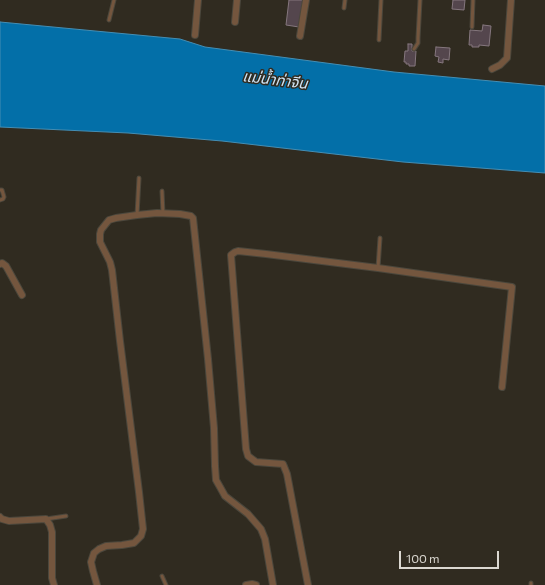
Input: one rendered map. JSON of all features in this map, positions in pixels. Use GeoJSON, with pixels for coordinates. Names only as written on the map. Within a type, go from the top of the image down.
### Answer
{"type":"FeatureCollection","features":[{"type":"Feature","properties":{"kind":"street"},"geometry":{"type":"LineString","coordinates":[[195,35],[198,0]]}},
{"type":"Feature","properties":{"kind":"street"},"geometry":{"type":"LineString","coordinates":[[235,22],[237,0]]}},
{"type":"Feature","properties":{"kind":"street"},"geometry":{"type":"LineString","coordinates":[[300,36],[306,0]]}},
{"type":"Feature","properties":{"kind":"street"},"geometry":{"type":"LineString","coordinates":[[492,69],[500,65],[507,58],[511,0]]}},
{"type":"Feature","properties":{"kind":"street"},"geometry":{"type":"LineString","coordinates":[[97,585],[91,562],[94,553],[106,546],[134,543],[141,536],[143,528],[112,270],[100,238],[102,230],[109,220],[139,214],[180,214],[191,216],[193,218],[208,359],[214,428],[216,480],[225,496],[248,514],[261,529],[265,539],[274,585]]}},
{"type":"Feature","properties":{"kind":"street"},"geometry":{"type":"LineString","coordinates":[[308,585],[287,474],[282,464],[256,462],[248,456],[246,449],[231,255],[238,251],[512,286],[502,387]]}},
{"type":"Feature","properties":{"kind":"street"},"geometry":{"type":"LineString","coordinates":[[0,264],[2,263],[6,266],[22,295]]}},
{"type":"Feature","properties":{"kind":"street"},"geometry":{"type":"LineString","coordinates":[[0,517],[9,521],[46,519],[52,532],[52,578],[54,585]]}},
{"type":"Feature","properties":{"kind":"street"},"geometry":{"type":"LineString","coordinates":[[246,585],[256,585]]}},
{"type":"Feature","properties":{"kind":"lane"},"geometry":{"type":"LineString","coordinates":[[109,20],[114,0]]}},
{"type":"Feature","properties":{"kind":"lane"},"geometry":{"type":"LineString","coordinates":[[344,8],[345,0]]}},
{"type":"Feature","properties":{"kind":"lane"},"geometry":{"type":"LineString","coordinates":[[379,40],[381,0]]}},
{"type":"Feature","properties":{"kind":"lane"},"geometry":{"type":"LineString","coordinates":[[414,49],[418,43],[420,0]]}},
{"type":"Feature","properties":{"kind":"lane"},"geometry":{"type":"LineString","coordinates":[[472,26],[473,0]]}},
{"type":"Feature","properties":{"kind":"lane"},"geometry":{"type":"LineString","coordinates":[[139,178],[139,214]]}},
{"type":"Feature","properties":{"kind":"lane"},"geometry":{"type":"LineString","coordinates":[[0,190],[2,190],[4,195],[3,199],[0,200]]}},
{"type":"Feature","properties":{"kind":"lane"},"geometry":{"type":"LineString","coordinates":[[160,214],[162,191]]}},
{"type":"Feature","properties":{"kind":"lane"},"geometry":{"type":"LineString","coordinates":[[378,268],[380,238]]}},
{"type":"Feature","properties":{"kind":"lane"},"geometry":{"type":"LineString","coordinates":[[46,519],[66,516]]}},
{"type":"Feature","properties":{"kind":"lane"},"geometry":{"type":"LineString","coordinates":[[162,576],[166,585]]}},
{"type":"Feature","properties":{"kind":"water","name":"แม่น้ำท่าจีน"},"geometry":{"type":"Polygon","coordinates":[[[0,22],[180,39],[205,47],[394,72],[545,86],[545,173],[403,162],[222,141],[128,133],[0,127],[0,22]]]}},
{"type":"Feature","properties":{"kind":"building"},"geometry":{"type":"Polygon","coordinates":[[[289,0],[303,0],[299,27],[286,25],[289,0]]]}},
{"type":"Feature","properties":{"kind":"building"},"geometry":{"type":"Polygon","coordinates":[[[453,0],[465,0],[464,10],[452,9],[453,0]]]}},
{"type":"Feature","properties":{"kind":"building"},"geometry":{"type":"Polygon","coordinates":[[[483,25],[491,26],[489,46],[479,45],[479,47],[472,47],[472,45],[469,45],[470,30],[482,31],[483,25]]]}},
{"type":"Feature","properties":{"kind":"building"},"geometry":{"type":"Polygon","coordinates":[[[408,44],[412,44],[412,51],[416,51],[415,66],[409,66],[409,64],[404,62],[405,51],[408,51],[408,44]]]}},
{"type":"Feature","properties":{"kind":"building"},"geometry":{"type":"Polygon","coordinates":[[[436,47],[450,48],[449,60],[443,59],[443,63],[438,62],[439,57],[435,56],[436,47]]]}}]}
